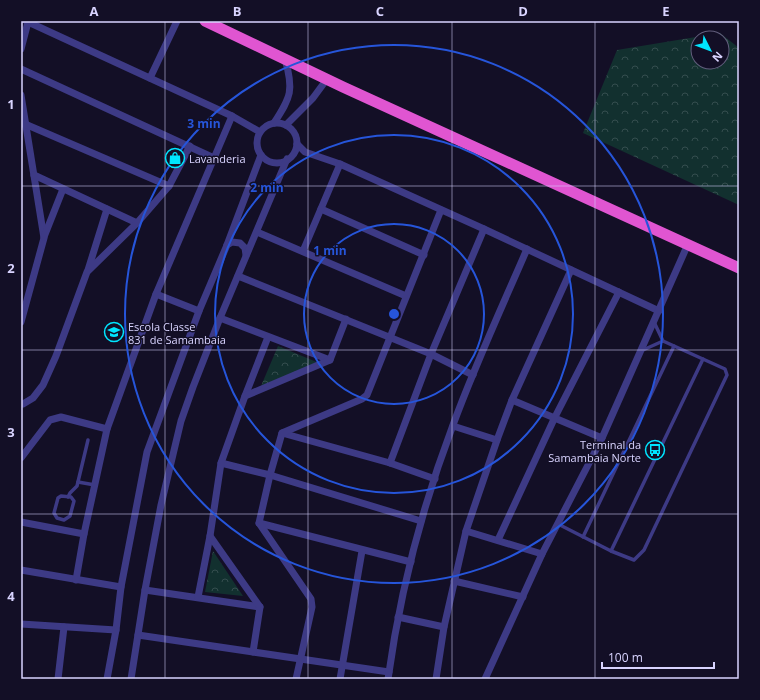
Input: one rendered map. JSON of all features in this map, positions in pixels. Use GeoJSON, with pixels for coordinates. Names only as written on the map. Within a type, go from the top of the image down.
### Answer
{"type":"FeatureCollection","features":[{"type":"Feature","properties":{"kind":"highway"},"geometry":{"type":"LineString","coordinates":[[205,21],[327,79],[739,268]]}},
{"type":"Feature","properties":{"kind":"street"},"geometry":{"type":"LineString","coordinates":[[150,78],[177,21]]}},
{"type":"Feature","properties":{"kind":"street"},"geometry":{"type":"LineString","coordinates":[[21,49],[27,22],[232,116],[260,132]]}},
{"type":"Feature","properties":{"kind":"street"},"geometry":{"type":"LineString","coordinates":[[274,123],[286,104],[291,89],[285,58]]}},
{"type":"Feature","properties":{"kind":"street"},"geometry":{"type":"LineString","coordinates":[[21,69],[214,158]]}},
{"type":"Feature","properties":{"kind":"street"},"geometry":{"type":"LineString","coordinates":[[286,125],[313,98],[327,79]]}},
{"type":"Feature","properties":{"kind":"street"},"geometry":{"type":"LineString","coordinates":[[21,95],[23,124],[34,175],[44,238]]}},
{"type":"Feature","properties":{"kind":"street"},"geometry":{"type":"LineString","coordinates":[[76,580],[84,534],[107,429],[156,294],[232,116]]}},
{"type":"Feature","properties":{"kind":"street"},"geometry":{"type":"LineString","coordinates":[[287,160],[276,162],[265,159],[261,155],[257,140],[260,132],[266,126],[274,123],[286,125],[294,133],[297,144],[306,152],[340,164],[484,229],[659,311]]}},
{"type":"Feature","properties":{"kind":"street"},"geometry":{"type":"LineString","coordinates":[[23,124],[169,186]]}},
{"type":"Feature","properties":{"kind":"street"},"geometry":{"type":"LineString","coordinates":[[131,679],[145,590],[161,505],[181,421],[220,318],[246,255],[287,160],[293,153],[297,144]]}},
{"type":"Feature","properties":{"kind":"street"},"geometry":{"type":"LineString","coordinates":[[87,272],[137,223],[169,186],[190,146]]}},
{"type":"Feature","properties":{"kind":"street"},"geometry":{"type":"LineString","coordinates":[[293,153],[306,152]]}},
{"type":"Feature","properties":{"kind":"street"},"geometry":{"type":"LineString","coordinates":[[107,679],[116,630],[121,587],[147,452],[199,311],[261,155]]}},
{"type":"Feature","properties":{"kind":"street"},"geometry":{"type":"LineString","coordinates":[[303,252],[340,164]]}},
{"type":"Feature","properties":{"kind":"street"},"geometry":{"type":"LineString","coordinates":[[34,175],[137,223]]}},
{"type":"Feature","properties":{"kind":"street"},"geometry":{"type":"LineString","coordinates":[[21,322],[23,310],[44,238],[63,189]]}},
{"type":"Feature","properties":{"kind":"street"},"geometry":{"type":"LineString","coordinates":[[21,404],[33,398],[43,385],[56,356],[87,272],[107,209]]}},
{"type":"Feature","properties":{"kind":"street"},"geometry":{"type":"LineString","coordinates":[[321,209],[424,255]]}},
{"type":"Feature","properties":{"kind":"street"},"geometry":{"type":"LineString","coordinates":[[282,433],[362,399],[367,395],[441,210]]}},
{"type":"Feature","properties":{"kind":"street"},"geometry":{"type":"LineString","coordinates":[[390,463],[431,354],[484,229]]}},
{"type":"Feature","properties":{"kind":"street"},"geometry":{"type":"LineString","coordinates":[[257,232],[406,296]]}},
{"type":"Feature","properties":{"kind":"street"},"geometry":{"type":"LineString","coordinates":[[226,246],[232,242],[240,243],[245,248],[246,255]]}},
{"type":"Feature","properties":{"kind":"street"},"geometry":{"type":"LineString","coordinates":[[485,679],[542,554],[602,438],[688,244]]}},
{"type":"Feature","properties":{"kind":"street"},"geometry":{"type":"LineString","coordinates":[[138,635],[299,660],[342,665],[388,676],[398,617],[421,522],[453,426],[473,375],[527,249]]}},
{"type":"Feature","properties":{"kind":"street"},"geometry":{"type":"LineString","coordinates":[[436,679],[444,627],[466,531],[512,400],[572,270]]}},
{"type":"Feature","properties":{"kind":"street"},"geometry":{"type":"LineString","coordinates":[[238,276],[431,354],[473,375]]}},
{"type":"Feature","properties":{"kind":"street"},"geometry":{"type":"LineString","coordinates":[[498,540],[555,417],[619,292]]}},
{"type":"Feature","properties":{"kind":"street"},"geometry":{"type":"LineString","coordinates":[[156,294],[199,311]]}},
{"type":"Feature","properties":{"kind":"street"},"geometry":{"type":"LineString","coordinates":[[220,318],[330,360]]}},
{"type":"Feature","properties":{"kind":"street"},"geometry":{"type":"LineString","coordinates":[[246,396],[330,360],[346,319]]}},
{"type":"Feature","properties":{"kind":"street"},"geometry":{"type":"LineString","coordinates":[[198,597],[210,536],[221,463],[268,337]]}},
{"type":"Feature","properties":{"kind":"street"},"geometry":{"type":"LineString","coordinates":[[512,400],[602,438]]}},
{"type":"Feature","properties":{"kind":"street"},"geometry":{"type":"LineString","coordinates":[[21,458],[50,420],[61,417],[107,429]]}},
{"type":"Feature","properties":{"kind":"street"},"geometry":{"type":"LineString","coordinates":[[453,426],[497,440]]}},
{"type":"Feature","properties":{"kind":"street"},"geometry":{"type":"LineString","coordinates":[[282,433],[390,463],[435,479]]}},
{"type":"Feature","properties":{"kind":"street"},"geometry":{"type":"LineString","coordinates":[[282,433],[270,475],[259,523],[307,590],[311,599],[312,607],[296,679]]}},
{"type":"Feature","properties":{"kind":"street"},"geometry":{"type":"LineString","coordinates":[[221,463],[270,475],[421,522]]}},
{"type":"Feature","properties":{"kind":"street"},"geometry":{"type":"LineString","coordinates":[[21,522],[84,534]]}},
{"type":"Feature","properties":{"kind":"street"},"geometry":{"type":"LineString","coordinates":[[259,523],[411,562]]}},
{"type":"Feature","properties":{"kind":"street"},"geometry":{"type":"LineString","coordinates":[[466,531],[542,554]]}},
{"type":"Feature","properties":{"kind":"street"},"geometry":{"type":"LineString","coordinates":[[210,536],[260,607],[253,652]]}},
{"type":"Feature","properties":{"kind":"street"},"geometry":{"type":"LineString","coordinates":[[340,679],[362,550]]}},
{"type":"Feature","properties":{"kind":"street"},"geometry":{"type":"LineString","coordinates":[[21,570],[121,587]]}},
{"type":"Feature","properties":{"kind":"street"},"geometry":{"type":"LineString","coordinates":[[454,581],[523,597]]}},
{"type":"Feature","properties":{"kind":"street"},"geometry":{"type":"LineString","coordinates":[[145,590],[260,607]]}},
{"type":"Feature","properties":{"kind":"street"},"geometry":{"type":"LineString","coordinates":[[398,617],[444,627]]}},
{"type":"Feature","properties":{"kind":"street"},"geometry":{"type":"LineString","coordinates":[[21,624],[116,630]]}},
{"type":"Feature","properties":{"kind":"street"},"geometry":{"type":"LineString","coordinates":[[58,679],[64,627]]}},
{"type":"Feature","properties":{"kind":"lane"},"geometry":{"type":"LineString","coordinates":[[558,524],[634,560],[644,550],[727,375],[725,369],[663,341],[654,322]]}},
{"type":"Feature","properties":{"kind":"lane"},"geometry":{"type":"LineString","coordinates":[[640,352],[663,341]]}},
{"type":"Feature","properties":{"kind":"lane"},"geometry":{"type":"LineString","coordinates":[[583,537],[674,346]]}},
{"type":"Feature","properties":{"kind":"lane"},"geometry":{"type":"LineString","coordinates":[[611,550],[703,359]]}},
{"type":"Feature","properties":{"kind":"lane"},"geometry":{"type":"LineString","coordinates":[[68,497],[78,482],[88,440]]}},
{"type":"Feature","properties":{"kind":"lane"},"geometry":{"type":"LineString","coordinates":[[78,482],[95,486]]}},
{"type":"Feature","properties":{"kind":"lane"},"geometry":{"type":"LineString","coordinates":[[61,496],[68,497],[73,499],[70,516],[68,519],[60,520],[54,513],[58,498],[61,496]]}},
{"type":"Feature","properties":{"kind":"green space"},"geometry":{"type":"Polygon","coordinates":[[[690,38],[690,70],[730,70],[730,41],[739,48],[739,205],[583,133],[617,50],[690,38]]]}},
{"type":"Feature","properties":{"kind":"green space"},"geometry":{"type":"Polygon","coordinates":[[[278,346],[319,363],[261,386],[278,346]]]}},
{"type":"Feature","properties":{"kind":"green space"},"geometry":{"type":"Polygon","coordinates":[[[213,551],[243,596],[205,592],[213,551]]]}},
{"type":"Feature","properties":{"kind":"place","name":"Lavanderia"},"geometry":{"type":"Point","coordinates":[175,158]}},
{"type":"Feature","properties":{"kind":"place","name":"Escola Classe 831 de Samambaia"},"geometry":{"type":"Point","coordinates":[114,332]}},
{"type":"Feature","properties":{"kind":"place","name":"Terminal da Samambaia Norte"},"geometry":{"type":"Point","coordinates":[655,450]}}]}
